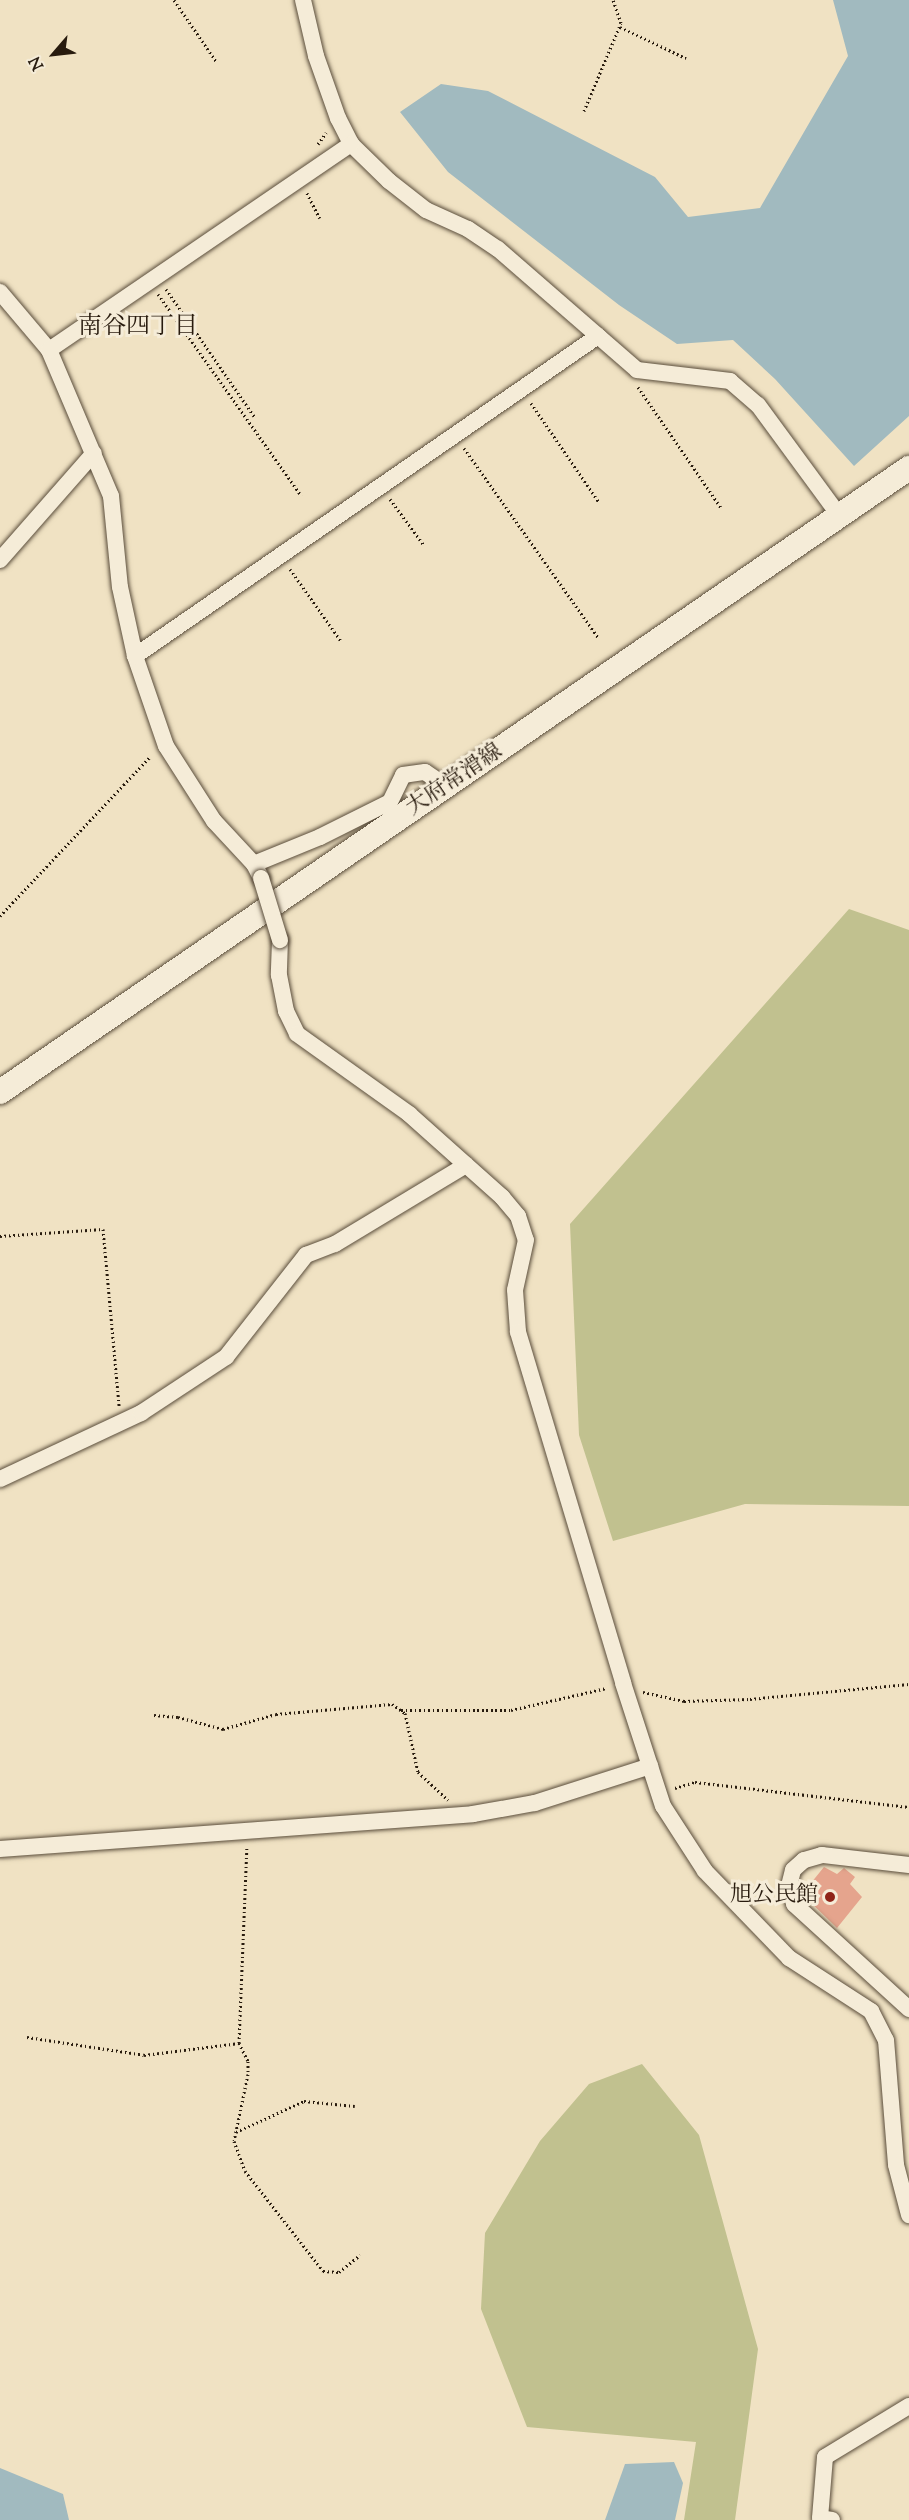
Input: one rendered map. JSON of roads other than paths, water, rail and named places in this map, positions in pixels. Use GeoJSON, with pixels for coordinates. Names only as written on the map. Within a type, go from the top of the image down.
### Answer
{"type":"FeatureCollection","features":[{"type":"Feature","properties":{"kind":"main road","name":"大府常滑線"},"geometry":{"type":"LineString","coordinates":[[0,1092],[841,518],[909,468]]}},
{"type":"Feature","properties":{"kind":"street"},"geometry":{"type":"LineString","coordinates":[[303,0],[316,56],[351,144],[389,181],[426,210],[468,229],[498,249],[637,370],[730,381],[758,405],[841,518]]}},
{"type":"Feature","properties":{"kind":"street"},"geometry":{"type":"LineString","coordinates":[[49,350],[351,144]]}},
{"type":"Feature","properties":{"kind":"street"},"geometry":{"type":"LineString","coordinates":[[1,294],[49,350],[94,453],[111,496],[120,587],[135,656],[166,746],[213,821],[257,871],[280,940],[279,975],[286,1011],[297,1034],[409,1114],[466,1164],[518,1216],[526,1240],[515,1290],[518,1332],[624,1687],[659,1792],[705,1871],[758,1927],[789,1958],[871,2011],[886,2040],[902,2133],[896,2165],[909,2216]]}},
{"type":"Feature","properties":{"kind":"street"},"geometry":{"type":"LineString","coordinates":[[135,656],[598,336]]}},
{"type":"Feature","properties":{"kind":"street"},"geometry":{"type":"LineString","coordinates":[[0,560],[94,453]]}},
{"type":"Feature","properties":{"kind":"street"},"geometry":{"type":"LineString","coordinates":[[257,871],[390,802],[403,775],[425,772],[447,787]]}},
{"type":"Feature","properties":{"kind":"street"},"geometry":{"type":"LineString","coordinates":[[0,1479],[122,1422],[226,1357],[306,1255],[335,1244],[466,1164]]}},
{"type":"Feature","properties":{"kind":"street"},"geometry":{"type":"LineString","coordinates":[[0,1849],[457,1815],[535,1803],[650,1766]]}},
{"type":"Feature","properties":{"kind":"street"},"geometry":{"type":"LineString","coordinates":[[909,1865],[822,1855],[804,1860],[793,1870],[789,1886],[795,1904],[909,2009]]}},
{"type":"Feature","properties":{"kind":"street"},"geometry":{"type":"LineString","coordinates":[[831,2520],[820,2518],[825,2457],[909,2406]]}},
{"type":"Feature","properties":{"kind":"water"},"geometry":{"type":"Polygon","coordinates":[[[833,0],[909,0],[909,416],[854,466],[775,379],[733,340],[677,344],[619,305],[448,172],[400,112],[441,84],[488,91],[655,177],[688,217],[760,208],[848,56],[833,0]]]}},
{"type":"Feature","properties":{"kind":"water"},"geometry":{"type":"Polygon","coordinates":[[[674,2462],[683,2483],[675,2520],[605,2520],[625,2464],[674,2462]]]}},
{"type":"Feature","properties":{"kind":"water"},"geometry":{"type":"Polygon","coordinates":[[[0,2468],[63,2494],[69,2520],[0,2520],[0,2468]]]}},
{"type":"Feature","properties":{"kind":"place","name":"旭公民館"},"geometry":{"type":"Point","coordinates":[830,1897]}},
{"type":"Feature","properties":{"kind":"district","name":"南谷四丁目"},"geometry":{"type":"Point","coordinates":[138,328]}}]}
